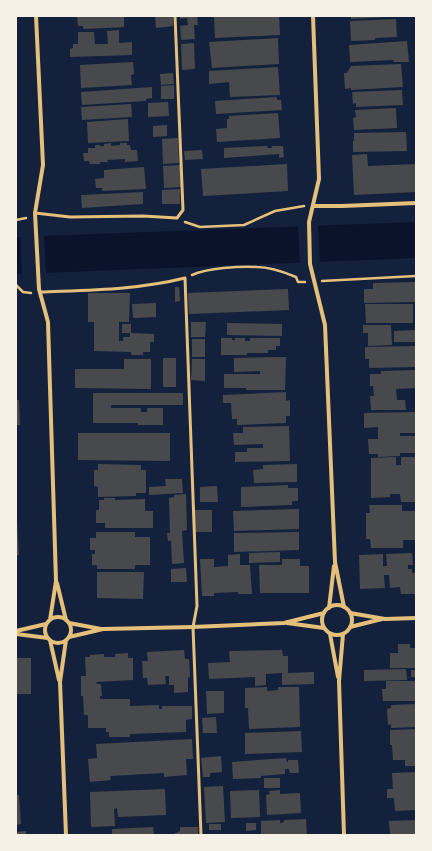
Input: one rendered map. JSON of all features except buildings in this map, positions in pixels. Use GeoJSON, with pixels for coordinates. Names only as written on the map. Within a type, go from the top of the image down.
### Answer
{"type":"FeatureCollection","features":[{"type":"Feature","properties":{"kind":"street"},"geometry":{"type":"LineString","coordinates":[[36,16],[43,165],[36,213],[36,225],[38,276],[40,292],[48,322],[56,581],[50,620]]}},
{"type":"Feature","properties":{"kind":"street"},"geometry":{"type":"LineString","coordinates":[[314,16],[319,179],[309,222],[310,264],[325,325],[335,562],[344,607],[350,613],[352,618],[350,627]]}},
{"type":"Feature","properties":{"kind":"street"},"geometry":{"type":"LineString","coordinates":[[313,206],[416,203]]}},
{"type":"Feature","properties":{"kind":"street"},"geometry":{"type":"LineString","coordinates":[[329,608],[335,562]]}},
{"type":"Feature","properties":{"kind":"street"},"geometry":{"type":"LineString","coordinates":[[56,581],[71,630],[67,639],[60,682],[66,835]]}},
{"type":"Feature","properties":{"kind":"street"},"geometry":{"type":"LineString","coordinates":[[339,681],[330,634],[324,628],[322,621],[324,613],[329,608],[336,606],[344,607]]}},
{"type":"Feature","properties":{"kind":"street"},"geometry":{"type":"LineString","coordinates":[[284,623],[324,613]]}},
{"type":"Feature","properties":{"kind":"street"},"geometry":{"type":"LineString","coordinates":[[350,613],[385,618],[416,618]]}},
{"type":"Feature","properties":{"kind":"street"},"geometry":{"type":"LineString","coordinates":[[16,632],[46,624],[50,620],[58,617],[68,621],[103,629],[284,623],[324,628]]}},
{"type":"Feature","properties":{"kind":"street"},"geometry":{"type":"LineString","coordinates":[[330,634],[343,634],[350,627],[385,618]]}},
{"type":"Feature","properties":{"kind":"street"},"geometry":{"type":"LineString","coordinates":[[46,624],[45,631],[49,639],[60,682]]}},
{"type":"Feature","properties":{"kind":"street"},"geometry":{"type":"LineString","coordinates":[[16,632],[49,639],[58,643],[103,629]]}},
{"type":"Feature","properties":{"kind":"street"},"geometry":{"type":"LineString","coordinates":[[343,634],[339,681],[344,835]]}},
{"type":"Feature","properties":{"kind":"lane"},"geometry":{"type":"LineString","coordinates":[[36,213],[70,216],[143,216],[177,218],[183,210],[175,16]]}},
{"type":"Feature","properties":{"kind":"lane"},"geometry":{"type":"LineString","coordinates":[[40,292],[128,288],[164,284],[184,278],[197,606],[193,627],[201,835]]}},
{"type":"Feature","properties":{"kind":"path"},"geometry":{"type":"LineString","coordinates":[[177,218],[193,226],[200,227],[244,225],[275,211],[294,207],[313,206]]}},
{"type":"Feature","properties":{"kind":"path"},"geometry":{"type":"LineString","coordinates":[[184,278],[200,271],[258,266],[285,272],[296,277],[298,282],[416,276]]}},
{"type":"Feature","properties":{"kind":"path"},"geometry":{"type":"LineString","coordinates":[[16,285],[23,292],[40,292]]}},
{"type":"Feature","properties":{"kind":"water"},"geometry":{"type":"Polygon","coordinates":[[[416,222],[416,258],[16,274],[16,237],[416,222]]]}},
{"type":"Feature","properties":{"kind":"pier"},"geometry":{"type":"Polygon","coordinates":[[[318,224],[320,264],[300,264],[298,225],[318,224]]]}},
{"type":"Feature","properties":{"kind":"pier"},"geometry":{"type":"Polygon","coordinates":[[[44,234],[46,275],[22,276],[20,235],[44,234]]]}}]}
